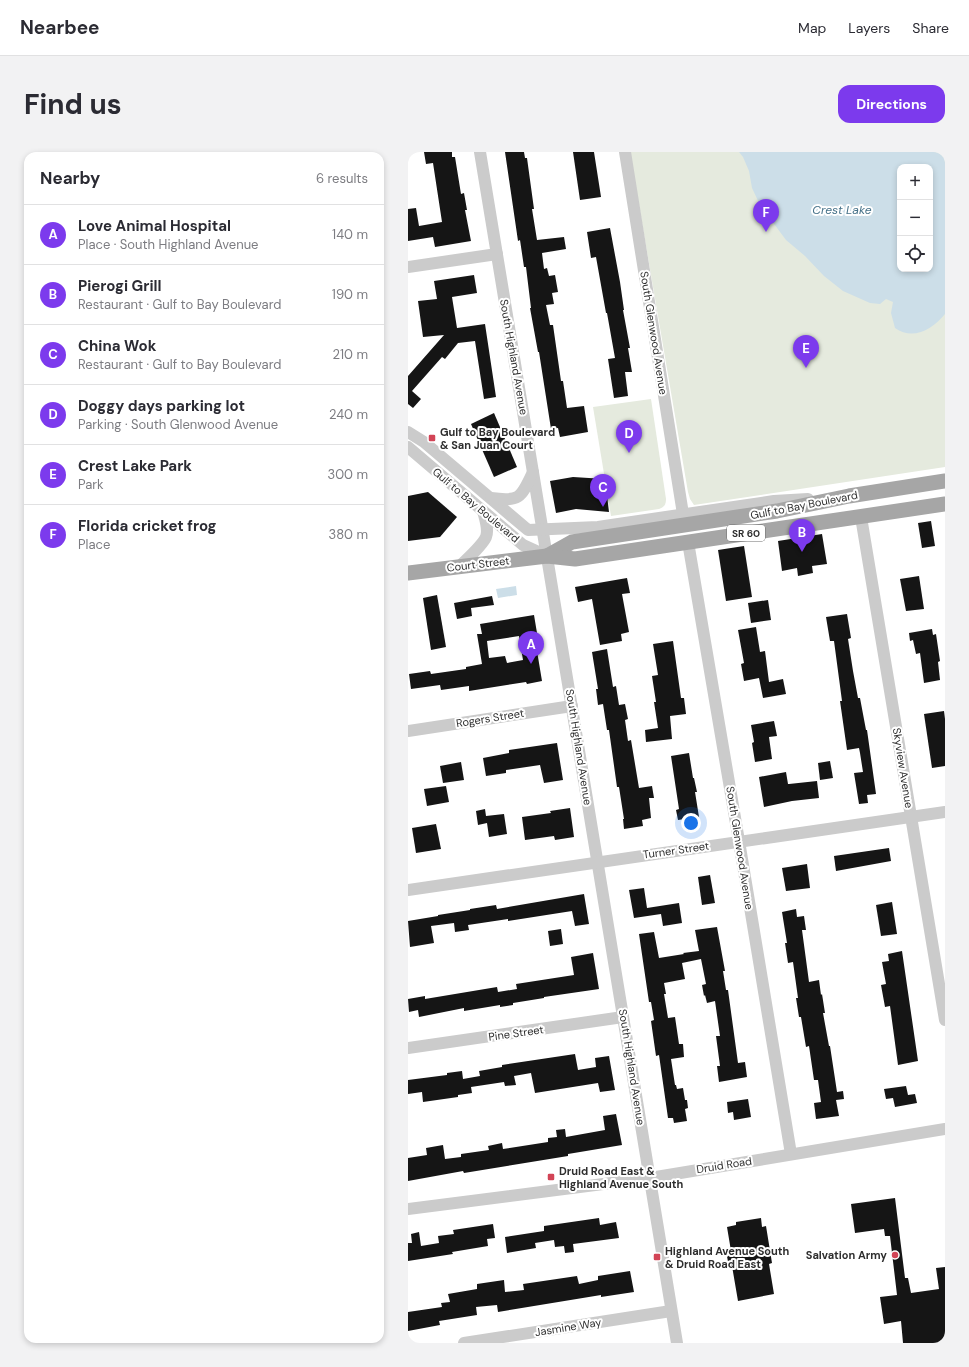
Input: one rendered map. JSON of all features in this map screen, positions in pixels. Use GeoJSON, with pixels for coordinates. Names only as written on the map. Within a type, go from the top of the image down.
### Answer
{"type":"FeatureCollection","features":[{"type":"Feature","properties":{"kind":"main road","name":"Gulf to Bay Boulevard"},"geometry":{"type":"LineString","coordinates":[[548,556],[572,542],[777,511],[849,496],[945,481]]}},
{"type":"Feature","properties":{"kind":"main road"},"geometry":{"type":"LineString","coordinates":[[861,516],[865,507],[873,502],[901,498],[920,485]]}},
{"type":"Feature","properties":{"kind":"main road","name":"Gulf to Bay Boulevard"},"geometry":{"type":"LineString","coordinates":[[548,556],[575,559],[945,504]]}},
{"type":"Feature","properties":{"kind":"main road","name":"Court Street"},"geometry":{"type":"LineString","coordinates":[[408,573],[548,556]]}},
{"type":"Feature","properties":{"kind":"street","name":"South Highland Avenue"},"geometry":{"type":"LineString","coordinates":[[480,152],[677,1343]]}},
{"type":"Feature","properties":{"kind":"street","name":"South Glenwood Avenue"},"geometry":{"type":"LineString","coordinates":[[625,152],[683,514]]}},
{"type":"Feature","properties":{"kind":"street"},"geometry":{"type":"LineString","coordinates":[[408,267],[496,254]]}},
{"type":"Feature","properties":{"kind":"street","name":"Gulf to Bay Boulevard"},"geometry":{"type":"LineString","coordinates":[[408,432],[424,442],[528,530],[598,527],[774,502],[849,496]]}},
{"type":"Feature","properties":{"kind":"street","name":"Gulf to Bay Boulevard"},"geometry":{"type":"LineString","coordinates":[[408,448],[523,545],[548,556]]}},
{"type":"Feature","properties":{"kind":"street"},"geometry":{"type":"LineString","coordinates":[[491,498],[508,501],[517,498],[525,490],[533,472]]}},
{"type":"Feature","properties":{"kind":"street"},"geometry":{"type":"LineString","coordinates":[[460,566],[476,550],[486,537],[486,522],[483,511]]}},
{"type":"Feature","properties":{"kind":"street","name":"Skyview Avenue"},"geometry":{"type":"LineString","coordinates":[[861,516],[945,1020]]}},
{"type":"Feature","properties":{"kind":"street","name":"South Glenwood Avenue"},"geometry":{"type":"LineString","coordinates":[[688,542],[791,1154]]}},
{"type":"Feature","properties":{"kind":"street","name":"Rogers Street"},"geometry":{"type":"LineString","coordinates":[[408,731],[572,706]]}},
{"type":"Feature","properties":{"kind":"street","name":"Turner Street"},"geometry":{"type":"LineString","coordinates":[[408,890],[945,812]]}},
{"type":"Feature","properties":{"kind":"street","name":"Pine Street"},"geometry":{"type":"LineString","coordinates":[[408,1048],[623,1017]]}},
{"type":"Feature","properties":{"kind":"street","name":"Druid Road"},"geometry":{"type":"LineString","coordinates":[[408,1209],[650,1178],[945,1129]]}},
{"type":"Feature","properties":{"kind":"street","name":"Jasmine Way"},"geometry":{"type":"LineString","coordinates":[[464,1343],[533,1338],[671,1311]]}},
{"type":"Feature","properties":{"kind":"shaded area"},"geometry":{"type":"Polygon","coordinates":[[[630,152],[945,152],[945,467],[694,505],[690,499],[630,152]]]}},
{"type":"Feature","properties":{"kind":"shaded area"},"geometry":{"type":"Polygon","coordinates":[[[651,399],[666,503],[659,509],[611,516],[593,407],[651,399]]]}},
{"type":"Feature","properties":{"kind":"water","name":"Crest Lake"},"geometry":{"type":"Polygon","coordinates":[[[739,152],[945,152],[945,314],[935,324],[922,332],[902,332],[895,328],[891,313],[893,302],[886,299],[880,304],[870,303],[843,291],[824,276],[805,256],[786,240],[760,205],[752,188],[749,171],[743,157],[739,152]]]}},
{"type":"Feature","properties":{"kind":"water"},"geometry":{"type":"Polygon","coordinates":[[[516,586],[517,595],[498,598],[496,589],[516,586]]]}},
{"type":"Feature","properties":{"kind":"building"},"geometry":{"type":"Polygon","coordinates":[[[424,152],[452,152],[452,157],[455,157],[461,194],[464,193],[467,210],[465,210],[471,241],[435,247],[433,237],[408,241],[408,209],[416,208],[419,226],[442,222],[433,163],[426,164],[424,152]]]}},
{"type":"Feature","properties":{"kind":"building"},"geometry":{"type":"Polygon","coordinates":[[[505,152],[524,152],[525,158],[527,158],[534,209],[532,209],[537,240],[564,237],[566,249],[542,253],[544,269],[547,268],[549,276],[555,275],[558,292],[552,293],[554,304],[546,305],[550,325],[553,325],[561,381],[563,381],[567,408],[584,406],[588,432],[560,437],[558,428],[551,429],[539,352],[530,308],[526,267],[524,267],[520,240],[518,241],[505,152]]]}},
{"type":"Feature","properties":{"kind":"building"},"geometry":{"type":"Polygon","coordinates":[[[573,152],[594,152],[601,197],[580,200],[573,152]]]}},
{"type":"Feature","properties":{"kind":"building"},"geometry":{"type":"Polygon","coordinates":[[[610,228],[620,282],[632,372],[625,372],[628,396],[614,398],[608,359],[615,358],[596,257],[591,258],[587,232],[610,228]]]}},
{"type":"Feature","properties":{"kind":"building"},"geometry":{"type":"Polygon","coordinates":[[[474,275],[477,293],[452,297],[457,328],[485,324],[496,397],[484,399],[475,341],[458,343],[445,359],[442,357],[412,391],[421,399],[413,408],[408,404],[408,376],[444,335],[423,337],[418,301],[437,299],[434,281],[474,275]]]}},
{"type":"Feature","properties":{"kind":"building"},"geometry":{"type":"Polygon","coordinates":[[[494,413],[517,467],[494,477],[471,424],[494,413]]]}},
{"type":"Feature","properties":{"kind":"building"},"geometry":{"type":"Polygon","coordinates":[[[573,477],[605,479],[609,512],[576,509],[556,513],[550,481],[573,477]]]}},
{"type":"Feature","properties":{"kind":"building"},"geometry":{"type":"Polygon","coordinates":[[[428,492],[457,517],[440,537],[408,541],[408,496],[428,492]]]}},
{"type":"Feature","properties":{"kind":"building"},"geometry":{"type":"Polygon","coordinates":[[[931,521],[935,546],[922,548],[918,523],[931,521]]]}},
{"type":"Feature","properties":{"kind":"building"},"geometry":{"type":"Polygon","coordinates":[[[822,534],[827,564],[812,566],[813,573],[798,576],[797,568],[782,571],[778,541],[822,534]]]}},
{"type":"Feature","properties":{"kind":"building"},"geometry":{"type":"Polygon","coordinates":[[[744,546],[752,597],[726,601],[718,550],[744,546]]]}},
{"type":"Feature","properties":{"kind":"building"},"geometry":{"type":"Polygon","coordinates":[[[919,576],[924,609],[906,611],[900,579],[919,576]]]}},
{"type":"Feature","properties":{"kind":"building"},"geometry":{"type":"Polygon","coordinates":[[[627,578],[630,593],[622,594],[629,632],[621,634],[622,641],[600,645],[592,599],[578,602],[575,587],[627,578]]]}},
{"type":"Feature","properties":{"kind":"building"},"geometry":{"type":"Polygon","coordinates":[[[437,595],[446,647],[431,650],[423,598],[437,595]]]}},
{"type":"Feature","properties":{"kind":"building"},"geometry":{"type":"Polygon","coordinates":[[[492,596],[494,605],[471,608],[472,616],[457,619],[454,603],[492,596]]]}},
{"type":"Feature","properties":{"kind":"building"},"geometry":{"type":"Polygon","coordinates":[[[768,600],[771,620],[751,623],[748,603],[768,600]]]}},
{"type":"Feature","properties":{"kind":"building"},"geometry":{"type":"Polygon","coordinates":[[[847,614],[851,638],[848,639],[853,671],[858,698],[860,698],[867,730],[876,794],[867,795],[868,803],[859,804],[854,773],[863,772],[860,753],[859,748],[847,750],[834,641],[830,641],[826,617],[847,614]]]}},
{"type":"Feature","properties":{"kind":"building"},"geometry":{"type":"Polygon","coordinates":[[[534,615],[537,633],[534,633],[542,681],[469,691],[469,686],[441,690],[440,685],[411,689],[409,674],[430,671],[431,674],[466,669],[466,667],[482,664],[477,634],[482,634],[480,624],[534,615]],[[519,636],[487,641],[489,658],[505,656],[507,663],[523,660],[519,636]]]}},
{"type":"Feature","properties":{"kind":"building"},"geometry":{"type":"Polygon","coordinates":[[[756,627],[760,652],[765,651],[769,682],[783,679],[786,694],[763,698],[759,678],[744,681],[741,664],[744,663],[738,630],[756,627]]]}},
{"type":"Feature","properties":{"kind":"building"},"geometry":{"type":"Polygon","coordinates":[[[932,629],[933,635],[936,634],[940,661],[938,662],[940,680],[924,683],[920,653],[916,654],[913,640],[910,641],[909,633],[932,629]]]}},
{"type":"Feature","properties":{"kind":"building"},"geometry":{"type":"Polygon","coordinates":[[[673,641],[681,698],[684,698],[686,714],[670,716],[672,739],[646,742],[645,730],[658,728],[652,676],[658,675],[653,644],[673,641]]]}},
{"type":"Feature","properties":{"kind":"building"},"geometry":{"type":"Polygon","coordinates":[[[607,649],[613,687],[616,686],[619,705],[625,704],[628,719],[625,720],[628,741],[631,740],[639,788],[652,786],[654,798],[649,798],[651,818],[642,820],[643,826],[624,829],[624,819],[619,787],[617,787],[609,730],[607,730],[603,704],[598,705],[596,689],[598,689],[592,652],[607,649]]]}},
{"type":"Feature","properties":{"kind":"building"},"geometry":{"type":"Polygon","coordinates":[[[944,711],[945,766],[932,768],[924,714],[944,711]]]}},
{"type":"Feature","properties":{"kind":"building"},"geometry":{"type":"Polygon","coordinates":[[[774,721],[777,736],[769,737],[772,759],[755,762],[751,725],[774,721]]]}},
{"type":"Feature","properties":{"kind":"building"},"geometry":{"type":"Polygon","coordinates":[[[557,743],[563,780],[544,783],[540,765],[506,770],[506,773],[486,776],[483,758],[509,753],[509,750],[557,743]]]}},
{"type":"Feature","properties":{"kind":"building"},"geometry":{"type":"Polygon","coordinates":[[[689,753],[697,792],[695,792],[699,817],[678,820],[676,810],[679,809],[671,756],[689,753]]]}},
{"type":"Feature","properties":{"kind":"building"},"geometry":{"type":"Polygon","coordinates":[[[830,761],[833,778],[820,780],[818,763],[830,761]]]}},
{"type":"Feature","properties":{"kind":"building"},"geometry":{"type":"Polygon","coordinates":[[[461,762],[464,780],[443,783],[440,766],[461,762]]]}},
{"type":"Feature","properties":{"kind":"building"},"geometry":{"type":"Polygon","coordinates":[[[786,772],[788,784],[817,781],[819,798],[792,801],[764,807],[759,777],[786,772]]]}},
{"type":"Feature","properties":{"kind":"building"},"geometry":{"type":"Polygon","coordinates":[[[446,786],[449,802],[427,806],[424,789],[446,786]]]}},
{"type":"Feature","properties":{"kind":"building"},"geometry":{"type":"Polygon","coordinates":[[[570,808],[574,837],[555,840],[554,836],[525,840],[522,817],[551,813],[550,811],[570,808]]]}},
{"type":"Feature","properties":{"kind":"building"},"geometry":{"type":"Polygon","coordinates":[[[485,809],[486,816],[504,814],[507,834],[489,837],[487,823],[478,825],[476,811],[485,809]]]}},
{"type":"Feature","properties":{"kind":"building"},"geometry":{"type":"Polygon","coordinates":[[[436,824],[441,849],[416,853],[412,828],[436,824]]]}},
{"type":"Feature","properties":{"kind":"building"},"geometry":{"type":"Polygon","coordinates":[[[889,848],[891,861],[836,871],[834,856],[889,848]]]}},
{"type":"Feature","properties":{"kind":"building"},"geometry":{"type":"Polygon","coordinates":[[[807,864],[810,888],[786,891],[782,868],[807,864]]]}},
{"type":"Feature","properties":{"kind":"building"},"geometry":{"type":"Polygon","coordinates":[[[710,875],[715,903],[702,905],[698,877],[710,875]]]}},
{"type":"Feature","properties":{"kind":"building"},"geometry":{"type":"Polygon","coordinates":[[[644,888],[647,908],[679,903],[682,923],[663,926],[661,914],[634,918],[629,890],[644,888]]]}},
{"type":"Feature","properties":{"kind":"building"},"geometry":{"type":"Polygon","coordinates":[[[584,894],[589,924],[575,926],[572,911],[508,921],[508,919],[468,925],[469,930],[455,932],[454,923],[431,926],[434,943],[410,947],[408,921],[496,905],[497,909],[584,894]]]}},
{"type":"Feature","properties":{"kind":"building"},"geometry":{"type":"Polygon","coordinates":[[[892,902],[897,934],[881,936],[876,905],[892,902]]]}},
{"type":"Feature","properties":{"kind":"building"},"geometry":{"type":"Polygon","coordinates":[[[796,909],[797,917],[804,916],[806,930],[802,930],[809,982],[819,980],[825,1013],[823,1013],[837,1092],[843,1091],[844,1099],[836,1100],[839,1116],[816,1119],[814,1103],[821,1102],[818,1080],[814,1080],[809,1046],[806,1047],[801,1017],[799,1017],[793,962],[788,963],[785,943],[787,943],[782,912],[796,909]]]}},
{"type":"Feature","properties":{"kind":"building"},"geometry":{"type":"Polygon","coordinates":[[[717,927],[725,971],[723,971],[726,990],[728,990],[738,1063],[745,1062],[747,1077],[719,1082],[717,1066],[720,1066],[716,1036],[720,1036],[715,1001],[707,1003],[705,995],[704,996],[702,985],[706,984],[701,959],[682,963],[685,979],[664,983],[666,994],[664,994],[668,1018],[675,1017],[679,1044],[683,1044],[684,1057],[671,1059],[675,1085],[677,1089],[683,1088],[688,1108],[685,1109],[687,1121],[674,1123],[673,1118],[668,1118],[659,1055],[656,1056],[651,1021],[654,1020],[651,1002],[649,1002],[639,934],[654,932],[659,958],[699,951],[695,930],[717,927]]]}},
{"type":"Feature","properties":{"kind":"building"},"geometry":{"type":"Polygon","coordinates":[[[561,929],[563,944],[550,946],[548,931],[561,929]]]}},
{"type":"Feature","properties":{"kind":"building"},"geometry":{"type":"Polygon","coordinates":[[[902,951],[918,1061],[898,1065],[890,1006],[885,1007],[881,985],[886,984],[882,962],[889,961],[888,954],[902,951]]]}},
{"type":"Feature","properties":{"kind":"building"},"geometry":{"type":"Polygon","coordinates":[[[593,953],[599,989],[544,997],[513,1003],[513,1005],[500,1007],[500,1005],[464,1011],[464,1008],[419,1017],[418,1010],[409,1012],[408,999],[425,996],[425,999],[497,987],[498,992],[517,989],[516,984],[574,975],[571,957],[593,953]]]}},
{"type":"Feature","properties":{"kind":"building"},"geometry":{"type":"Polygon","coordinates":[[[575,1054],[578,1070],[596,1067],[595,1058],[609,1056],[615,1090],[600,1092],[598,1083],[535,1093],[531,1073],[514,1076],[516,1085],[505,1086],[504,1082],[471,1087],[472,1093],[458,1095],[458,1097],[423,1102],[422,1092],[408,1094],[408,1080],[447,1075],[447,1073],[462,1071],[463,1079],[480,1076],[479,1071],[502,1067],[502,1065],[575,1054]]]}},
{"type":"Feature","properties":{"kind":"building"},"geometry":{"type":"Polygon","coordinates":[[[906,1086],[908,1095],[915,1094],[917,1103],[895,1107],[893,1098],[886,1099],[884,1089],[906,1086]]]}},
{"type":"Feature","properties":{"kind":"building"},"geometry":{"type":"Polygon","coordinates":[[[748,1099],[751,1117],[734,1120],[733,1112],[728,1113],[727,1102],[748,1099]]]}},
{"type":"Feature","properties":{"kind":"building"},"geometry":{"type":"Polygon","coordinates":[[[616,1114],[622,1145],[568,1154],[568,1156],[464,1173],[463,1171],[408,1181],[408,1158],[427,1155],[426,1148],[443,1145],[445,1159],[461,1157],[461,1154],[489,1150],[488,1146],[502,1143],[503,1149],[548,1142],[548,1138],[557,1137],[556,1130],[565,1129],[566,1137],[605,1130],[603,1116],[616,1114]]]}},
{"type":"Feature","properties":{"kind":"building"},"geometry":{"type":"Polygon","coordinates":[[[895,1198],[905,1278],[908,1278],[911,1293],[939,1289],[936,1268],[945,1267],[945,1343],[903,1343],[901,1321],[884,1324],[880,1297],[897,1295],[890,1236],[885,1236],[884,1229],[855,1233],[851,1204],[895,1198]]]}},
{"type":"Feature","properties":{"kind":"building"},"geometry":{"type":"Polygon","coordinates":[[[599,1218],[600,1225],[616,1222],[619,1238],[573,1244],[574,1252],[565,1253],[564,1246],[555,1247],[554,1240],[535,1243],[536,1248],[507,1253],[505,1237],[544,1231],[544,1226],[599,1218]]]}},
{"type":"Feature","properties":{"kind":"building"},"geometry":{"type":"Polygon","coordinates":[[[761,1218],[762,1227],[766,1226],[772,1263],[769,1264],[774,1294],[738,1301],[732,1266],[729,1267],[726,1251],[731,1251],[727,1227],[736,1225],[736,1222],[761,1218]]]}},
{"type":"Feature","properties":{"kind":"building"},"geometry":{"type":"Polygon","coordinates":[[[493,1224],[495,1238],[487,1239],[488,1246],[452,1252],[453,1254],[408,1261],[408,1243],[412,1243],[411,1234],[419,1232],[421,1246],[439,1243],[438,1236],[454,1234],[453,1230],[493,1224]]]}},
{"type":"Feature","properties":{"kind":"building"},"geometry":{"type":"Polygon","coordinates":[[[630,1271],[634,1292],[601,1297],[601,1295],[498,1312],[497,1305],[476,1307],[477,1315],[439,1321],[440,1325],[408,1331],[408,1312],[442,1307],[441,1303],[450,1302],[448,1294],[477,1289],[477,1284],[504,1280],[505,1292],[524,1290],[523,1284],[577,1276],[579,1284],[598,1280],[598,1276],[630,1271]]]}},
{"type":"Feature","properties":{"kind":"place","name":"Florida cricket frog"},"geometry":{"type":"Point","coordinates":[766,232]}},
{"type":"Feature","properties":{"kind":"place","name":"Crest Lake Park"},"geometry":{"type":"Point","coordinates":[806,368]}},
{"type":"Feature","properties":{"kind":"place","name":"Gulf to Bay Boulevard & San Juan Court"},"geometry":{"type":"Point","coordinates":[432,438]}},
{"type":"Feature","properties":{"kind":"place","name":"Doggy days parking lot"},"geometry":{"type":"Point","coordinates":[629,453]}},
{"type":"Feature","properties":{"kind":"place","name":"China Wok"},"geometry":{"type":"Point","coordinates":[603,507]}},
{"type":"Feature","properties":{"kind":"place","name":"Pierogi Grill"},"geometry":{"type":"Point","coordinates":[802,552]}},
{"type":"Feature","properties":{"kind":"place","name":"Love Animal Hospital"},"geometry":{"type":"Point","coordinates":[531,664]}},
{"type":"Feature","properties":{"kind":"place","name":"Druid Road East & Highland Avenue South"},"geometry":{"type":"Point","coordinates":[551,1177]}},
{"type":"Feature","properties":{"kind":"place","name":"Salvation Army"},"geometry":{"type":"Point","coordinates":[895,1255]}},
{"type":"Feature","properties":{"kind":"place","name":"Highland Avenue South & Druid Road East"},"geometry":{"type":"Point","coordinates":[657,1257]}}]}
